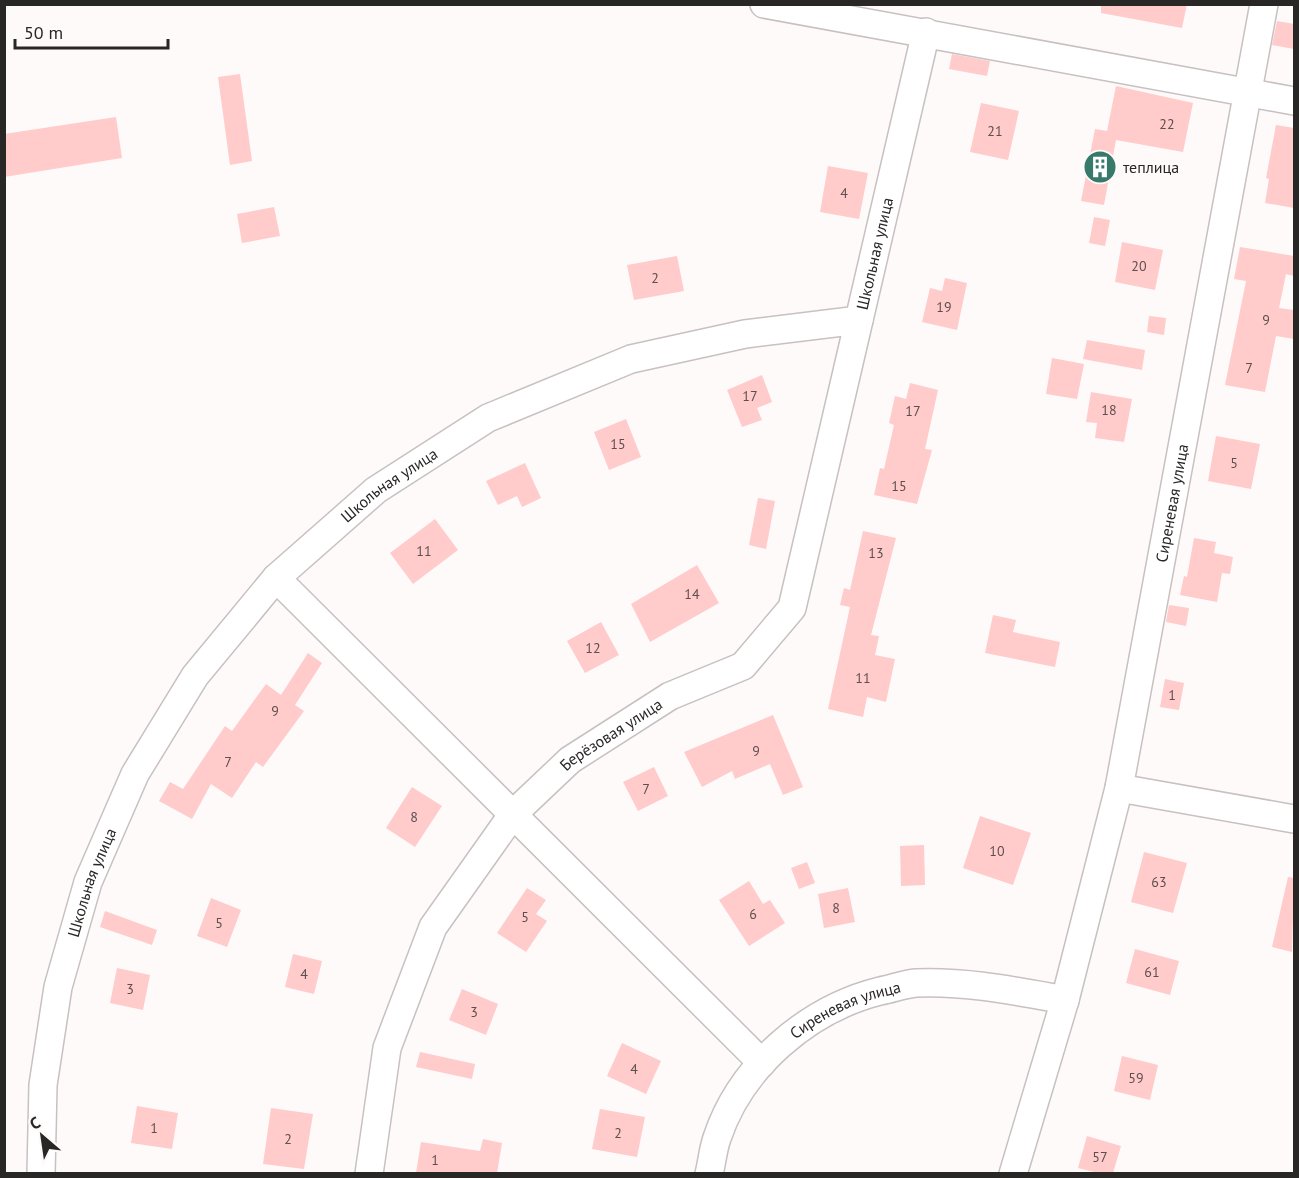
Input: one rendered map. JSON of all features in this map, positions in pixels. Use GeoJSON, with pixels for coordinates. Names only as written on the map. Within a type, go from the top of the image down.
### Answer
{"type":"FeatureCollection","features":[{"type":"Feature","properties":{"kind":"street"},"geometry":{"type":"LineString","coordinates":[[764,4],[927,32],[1294,101]]}},
{"type":"Feature","properties":{"kind":"street","name":"Сиреневая улица"},"geometry":{"type":"LineString","coordinates":[[1013,1173],[1065,1000],[1119,788],[1264,4]]}},
{"type":"Feature","properties":{"kind":"street","name":"Школьная улица"},"geometry":{"type":"LineString","coordinates":[[41,1173],[43,1085],[58,987],[88,882],[135,774],[195,676],[276,578],[376,490],[488,418],[631,359],[745,334],[860,320],[927,32]]}},
{"type":"Feature","properties":{"kind":"street","name":"Берёзовая улица"},"geometry":{"type":"LineString","coordinates":[[369,1173],[387,1048],[433,927],[513,814],[570,760],[660,702],[743,666],[792,608],[860,320]]}},
{"type":"Feature","properties":{"kind":"street"},"geometry":{"type":"LineString","coordinates":[[276,578],[762,1063]]}},
{"type":"Feature","properties":{"kind":"street"},"geometry":{"type":"LineString","coordinates":[[1119,788],[1294,819]]}},
{"type":"Feature","properties":{"kind":"street","name":"Сиреневая улица"},"geometry":{"type":"LineString","coordinates":[[709,1173],[717,1138],[735,1100],[762,1063],[796,1030],[854,998],[914,983],[977,984],[1065,1000]]}},
{"type":"Feature","properties":{"kind":"building"},"geometry":{"type":"Polygon","coordinates":[[[1101,4],[1187,4],[1182,28],[1101,13],[1101,4]]]}},
{"type":"Feature","properties":{"kind":"building"},"geometry":{"type":"Polygon","coordinates":[[[1277,21],[1294,24],[1294,49],[1272,45],[1277,21]]]}},
{"type":"Feature","properties":{"kind":"building"},"geometry":{"type":"Polygon","coordinates":[[[952,54],[990,61],[987,76],[949,69],[952,54]]]}},
{"type":"Feature","properties":{"kind":"building"},"geometry":{"type":"Polygon","coordinates":[[[240,74],[252,161],[230,165],[218,77],[240,74]]]}},
{"type":"Feature","properties":{"kind":"building"},"geometry":{"type":"Polygon","coordinates":[[[1116,86],[1193,103],[1183,152],[1116,140],[1104,205],[1081,201],[1095,129],[1107,131],[1116,86]]]}},
{"type":"Feature","properties":{"kind":"building"},"geometry":{"type":"Polygon","coordinates":[[[981,103],[1019,111],[1008,160],[970,152],[981,103]]]}},
{"type":"Feature","properties":{"kind":"building"},"geometry":{"type":"Polygon","coordinates":[[[116,117],[122,158],[4,177],[4,134],[116,117]]]}},
{"type":"Feature","properties":{"kind":"building"},"geometry":{"type":"Polygon","coordinates":[[[1276,125],[1294,128],[1294,208],[1265,203],[1269,179],[1266,178],[1276,125]]]}},
{"type":"Feature","properties":{"kind":"building"},"geometry":{"type":"Polygon","coordinates":[[[828,166],[868,173],[859,219],[820,212],[828,166]]]}},
{"type":"Feature","properties":{"kind":"building"},"geometry":{"type":"Polygon","coordinates":[[[274,207],[280,236],[242,243],[237,214],[274,207]]]}},
{"type":"Feature","properties":{"kind":"building"},"geometry":{"type":"Polygon","coordinates":[[[1094,217],[1110,220],[1105,246],[1089,243],[1094,217]]]}},
{"type":"Feature","properties":{"kind":"building"},"geometry":{"type":"Polygon","coordinates":[[[1122,242],[1163,250],[1155,290],[1115,282],[1122,242]]]}},
{"type":"Feature","properties":{"kind":"building"},"geometry":{"type":"Polygon","coordinates":[[[1240,247],[1294,256],[1294,276],[1286,274],[1279,308],[1294,310],[1294,339],[1276,336],[1265,392],[1225,385],[1246,281],[1234,279],[1240,247]]]}},
{"type":"Feature","properties":{"kind":"building"},"geometry":{"type":"Polygon","coordinates":[[[677,256],[684,291],[634,300],[627,265],[677,256]]]}},
{"type":"Feature","properties":{"kind":"building"},"geometry":{"type":"Polygon","coordinates":[[[945,278],[967,283],[957,330],[922,322],[930,288],[942,291],[945,278]]]}},
{"type":"Feature","properties":{"kind":"building"},"geometry":{"type":"Polygon","coordinates":[[[1149,316],[1166,318],[1164,335],[1147,332],[1149,316]]]}},
{"type":"Feature","properties":{"kind":"building"},"geometry":{"type":"Polygon","coordinates":[[[1087,340],[1145,350],[1142,370],[1083,359],[1087,340]]]}},
{"type":"Feature","properties":{"kind":"building"},"geometry":{"type":"Polygon","coordinates":[[[1052,358],[1084,364],[1077,399],[1046,394],[1052,358]]]}},
{"type":"Feature","properties":{"kind":"building"},"geometry":{"type":"Polygon","coordinates":[[[762,375],[772,402],[757,408],[762,420],[742,427],[727,390],[762,375]]]}},
{"type":"Feature","properties":{"kind":"building"},"geometry":{"type":"Polygon","coordinates":[[[910,383],[938,390],[925,449],[932,450],[917,504],[874,495],[880,468],[884,469],[894,425],[889,423],[895,396],[906,399],[910,383]]]}},
{"type":"Feature","properties":{"kind":"building"},"geometry":{"type":"Polygon","coordinates":[[[1091,392],[1132,399],[1124,442],[1095,438],[1097,423],[1086,422],[1091,392]]]}},
{"type":"Feature","properties":{"kind":"building"},"geometry":{"type":"Polygon","coordinates":[[[626,419],[641,457],[609,470],[594,432],[626,419]]]}},
{"type":"Feature","properties":{"kind":"building"},"geometry":{"type":"Polygon","coordinates":[[[1216,436],[1260,444],[1251,489],[1208,481],[1216,436]]]}},
{"type":"Feature","properties":{"kind":"building"},"geometry":{"type":"Polygon","coordinates":[[[525,463],[541,498],[522,507],[517,496],[498,505],[486,481],[525,463]]]}},
{"type":"Feature","properties":{"kind":"building"},"geometry":{"type":"Polygon","coordinates":[[[758,498],[775,501],[766,549],[749,545],[758,498]]]}},
{"type":"Feature","properties":{"kind":"building"},"geometry":{"type":"Polygon","coordinates":[[[435,519],[458,550],[413,584],[390,553],[435,519]]]}},
{"type":"Feature","properties":{"kind":"building"},"geometry":{"type":"Polygon","coordinates":[[[863,531],[896,538],[871,635],[879,636],[875,655],[895,659],[886,702],[867,697],[863,717],[828,709],[850,607],[840,605],[844,588],[850,590],[863,531]]]}},
{"type":"Feature","properties":{"kind":"building"},"geometry":{"type":"Polygon","coordinates":[[[1194,538],[1216,542],[1214,553],[1233,557],[1230,574],[1222,573],[1217,602],[1180,595],[1184,576],[1187,577],[1194,538]]]}},
{"type":"Feature","properties":{"kind":"building"},"geometry":{"type":"Polygon","coordinates":[[[697,565],[719,603],[650,642],[631,604],[697,565]]]}},
{"type":"Feature","properties":{"kind":"building"},"geometry":{"type":"Polygon","coordinates":[[[1169,605],[1189,608],[1186,626],[1166,622],[1169,605]]]}},
{"type":"Feature","properties":{"kind":"building"},"geometry":{"type":"Polygon","coordinates":[[[993,615],[1016,620],[1013,632],[1060,642],[1055,667],[985,653],[993,615]]]}},
{"type":"Feature","properties":{"kind":"building"},"geometry":{"type":"Polygon","coordinates":[[[601,622],[619,655],[585,673],[567,641],[601,622]]]}},
{"type":"Feature","properties":{"kind":"building"},"geometry":{"type":"Polygon","coordinates":[[[308,653],[322,663],[295,705],[304,711],[263,767],[256,762],[232,798],[211,784],[192,819],[159,801],[170,782],[183,789],[225,726],[232,731],[266,684],[281,695],[308,653]]]}},
{"type":"Feature","properties":{"kind":"building"},"geometry":{"type":"Polygon","coordinates":[[[1165,679],[1184,683],[1179,710],[1160,707],[1165,679]]]}},
{"type":"Feature","properties":{"kind":"building"},"geometry":{"type":"Polygon","coordinates":[[[773,715],[803,787],[783,795],[770,764],[735,779],[732,771],[702,787],[684,752],[773,715]]]}},
{"type":"Feature","properties":{"kind":"building"},"geometry":{"type":"Polygon","coordinates":[[[654,767],[668,796],[638,811],[623,782],[654,767]]]}},
{"type":"Feature","properties":{"kind":"building"},"geometry":{"type":"Polygon","coordinates":[[[412,787],[442,806],[415,847],[386,828],[412,787]]]}},
{"type":"Feature","properties":{"kind":"building"},"geometry":{"type":"Polygon","coordinates":[[[980,816],[1031,833],[1013,885],[963,868],[980,816]]]}},
{"type":"Feature","properties":{"kind":"building"},"geometry":{"type":"Polygon","coordinates":[[[924,845],[925,885],[901,886],[900,846],[924,845]]]}},
{"type":"Feature","properties":{"kind":"building"},"geometry":{"type":"Polygon","coordinates":[[[1144,852],[1187,863],[1173,913],[1131,902],[1144,852]]]}},
{"type":"Feature","properties":{"kind":"building"},"geometry":{"type":"Polygon","coordinates":[[[807,862],[815,883],[799,889],[791,868],[807,862]]]}},
{"type":"Feature","properties":{"kind":"building"},"geometry":{"type":"Polygon","coordinates":[[[1288,877],[1294,878],[1292,952],[1272,947],[1288,877]]]}},
{"type":"Feature","properties":{"kind":"building"},"geometry":{"type":"Polygon","coordinates":[[[749,881],[763,904],[770,900],[785,923],[749,946],[719,900],[749,881]]]}},
{"type":"Feature","properties":{"kind":"building"},"geometry":{"type":"Polygon","coordinates":[[[527,888],[546,900],[536,914],[547,921],[526,952],[497,933],[527,888]]]}},
{"type":"Feature","properties":{"kind":"building"},"geometry":{"type":"Polygon","coordinates":[[[848,888],[855,922],[824,928],[818,894],[848,888]]]}},
{"type":"Feature","properties":{"kind":"building"},"geometry":{"type":"Polygon","coordinates":[[[211,898],[241,910],[227,947],[197,936],[211,898]]]}},
{"type":"Feature","properties":{"kind":"building"},"geometry":{"type":"Polygon","coordinates":[[[105,911],[157,930],[152,945],[100,927],[105,911]]]}},
{"type":"Feature","properties":{"kind":"building"},"geometry":{"type":"Polygon","coordinates":[[[1135,949],[1179,961],[1170,995],[1126,983],[1135,949]]]}},
{"type":"Feature","properties":{"kind":"building"},"geometry":{"type":"Polygon","coordinates":[[[293,954],[322,961],[314,994],[285,987],[293,954]]]}},
{"type":"Feature","properties":{"kind":"building"},"geometry":{"type":"Polygon","coordinates":[[[117,968],[150,975],[143,1010],[110,1003],[117,968]]]}},
{"type":"Feature","properties":{"kind":"building"},"geometry":{"type":"Polygon","coordinates":[[[462,989],[498,1004],[486,1035],[449,1020],[462,989]]]}},
{"type":"Feature","properties":{"kind":"building"},"geometry":{"type":"Polygon","coordinates":[[[622,1043],[661,1061],[646,1094],[607,1076],[622,1043]]]}},
{"type":"Feature","properties":{"kind":"building"},"geometry":{"type":"Polygon","coordinates":[[[420,1052],[475,1064],[472,1079],[416,1067],[420,1052]]]}},
{"type":"Feature","properties":{"kind":"building"},"geometry":{"type":"Polygon","coordinates":[[[1122,1056],[1158,1065],[1150,1100],[1114,1091],[1122,1056]]]}},
{"type":"Feature","properties":{"kind":"building"},"geometry":{"type":"Polygon","coordinates":[[[137,1106],[178,1113],[172,1149],[131,1143],[137,1106]]]}},
{"type":"Feature","properties":{"kind":"building"},"geometry":{"type":"Polygon","coordinates":[[[271,1108],[313,1114],[304,1169],[263,1164],[271,1108]]]}},
{"type":"Feature","properties":{"kind":"building"},"geometry":{"type":"Polygon","coordinates":[[[600,1109],[645,1117],[637,1157],[592,1149],[600,1109]]]}},
{"type":"Feature","properties":{"kind":"building"},"geometry":{"type":"Polygon","coordinates":[[[1087,1136],[1121,1146],[1113,1173],[1098,1173],[1078,1168],[1087,1136]]]}},
{"type":"Feature","properties":{"kind":"building"},"geometry":{"type":"Polygon","coordinates":[[[483,1139],[502,1143],[497,1173],[416,1173],[421,1142],[480,1151],[483,1139]]]}},
{"type":"Feature","properties":{"kind":"place","name":"теплица"},"geometry":{"type":"Point","coordinates":[1100,167]}}]}
